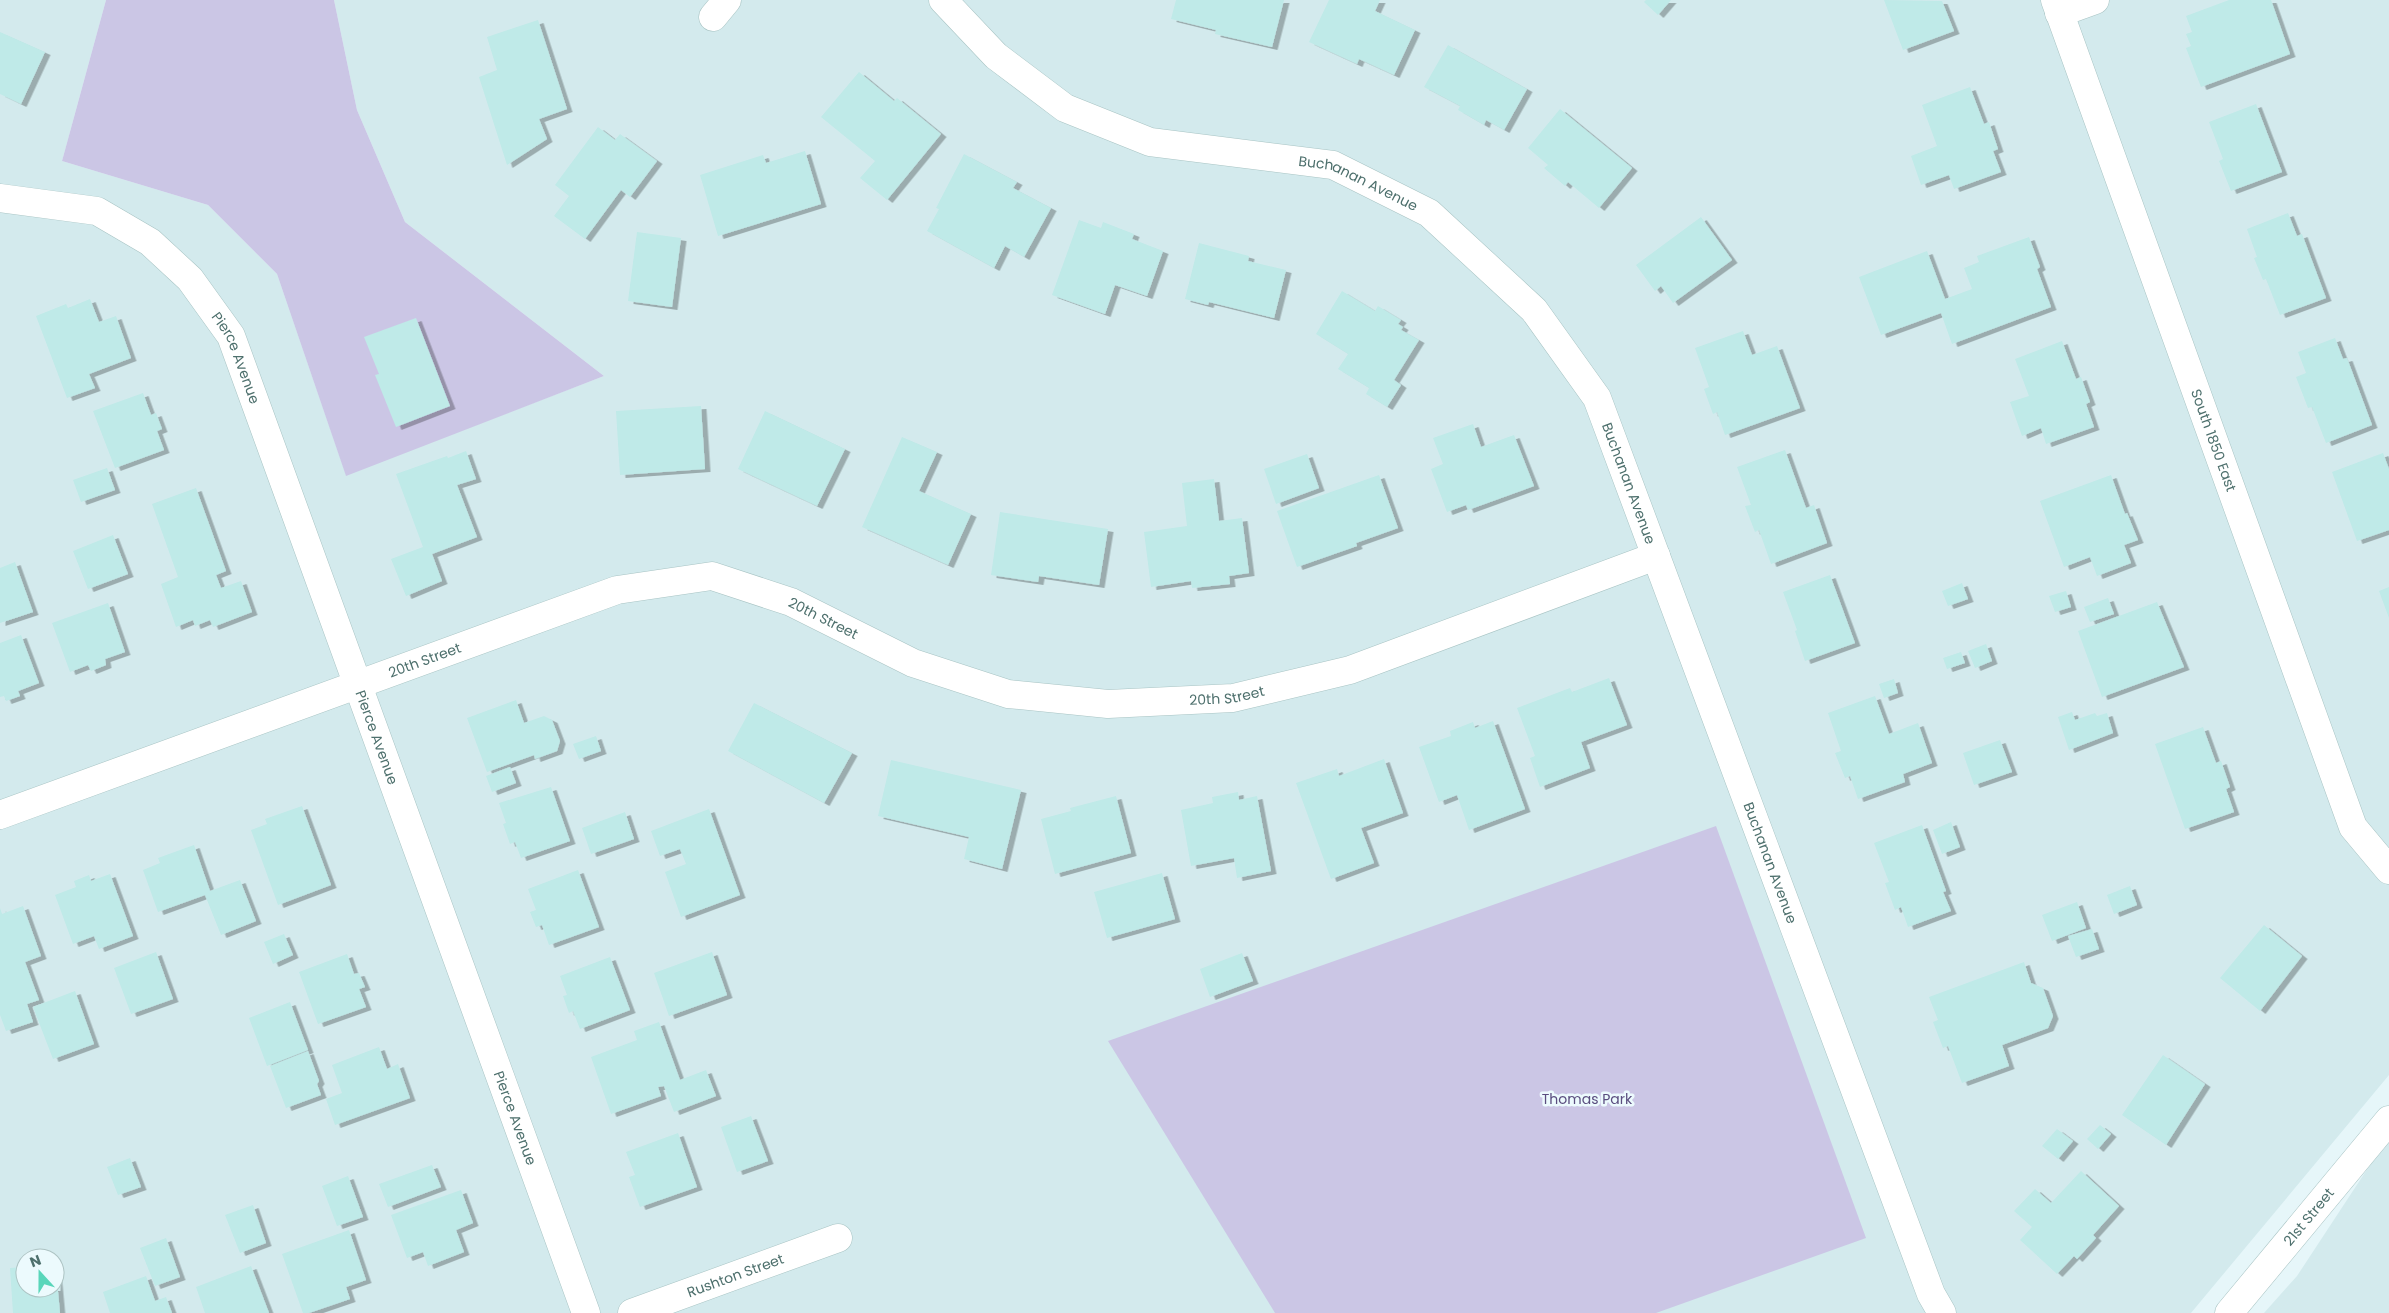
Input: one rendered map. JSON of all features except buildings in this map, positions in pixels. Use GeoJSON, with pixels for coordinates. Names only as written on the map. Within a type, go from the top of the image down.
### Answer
{"type":"FeatureCollection","features":[{"type":"Feature","properties":{"kind":"street","name":"Buchanan Avenue"},"geometry":{"type":"LineString","coordinates":[[943,0],[996,56],[1065,108],[1150,142],[1333,165],[1429,213],[1534,310],[1597,398],[1931,1294],[1942,1313]]}},
{"type":"Feature","properties":{"kind":"street"},"geometry":{"type":"LineString","coordinates":[[2057,6],[2096,0]]}},
{"type":"Feature","properties":{"kind":"street","name":"South 1850 East"},"geometry":{"type":"LineString","coordinates":[[2057,6],[2353,827],[2389,870]]}},
{"type":"Feature","properties":{"kind":"street","name":"Pierce Avenue"},"geometry":{"type":"LineString","coordinates":[[0,198],[98,211],[150,242],[190,279],[231,336],[586,1313]]}},
{"type":"Feature","properties":{"kind":"street","name":"20th Street"},"geometry":{"type":"LineString","coordinates":[[0,815],[617,590],[712,576],[791,602],[912,663],[1008,694],[1108,704],[1233,698],[1350,670],[1656,556]]}},
{"type":"Feature","properties":{"kind":"street","name":"21st Street"},"geometry":{"type":"LineString","coordinates":[[2229,1313],[2389,1120]]}},
{"type":"Feature","properties":{"kind":"street","name":"Rushton Street"},"geometry":{"type":"LineString","coordinates":[[632,1313],[838,1238]]}},
{"type":"Feature","properties":{"kind":"shaded area"},"geometry":{"type":"Polygon","coordinates":[[[0,0],[106,0],[62,161],[208,205],[277,274],[346,475],[604,376],[405,222],[357,110],[334,0],[2389,0],[2389,1075],[2191,1313],[0,1313],[0,0]]]}},
{"type":"Feature","properties":{"kind":"shaded area"},"geometry":{"type":"Polygon","coordinates":[[[2389,1136],[2389,1313],[2264,1313],[2297,1276],[2389,1136]]]}},
{"type":"Feature","properties":{"kind":"green space"},"geometry":{"type":"Polygon","coordinates":[[[106,0],[334,0],[357,110],[405,222],[604,376],[346,476],[277,274],[208,205],[62,161],[106,0]]]}},
{"type":"Feature","properties":{"kind":"green space","name":"Thomas Park"},"geometry":{"type":"Polygon","coordinates":[[[1716,826],[1866,1238],[1656,1313],[1275,1313],[1108,1041],[1716,826]]]}}]}
